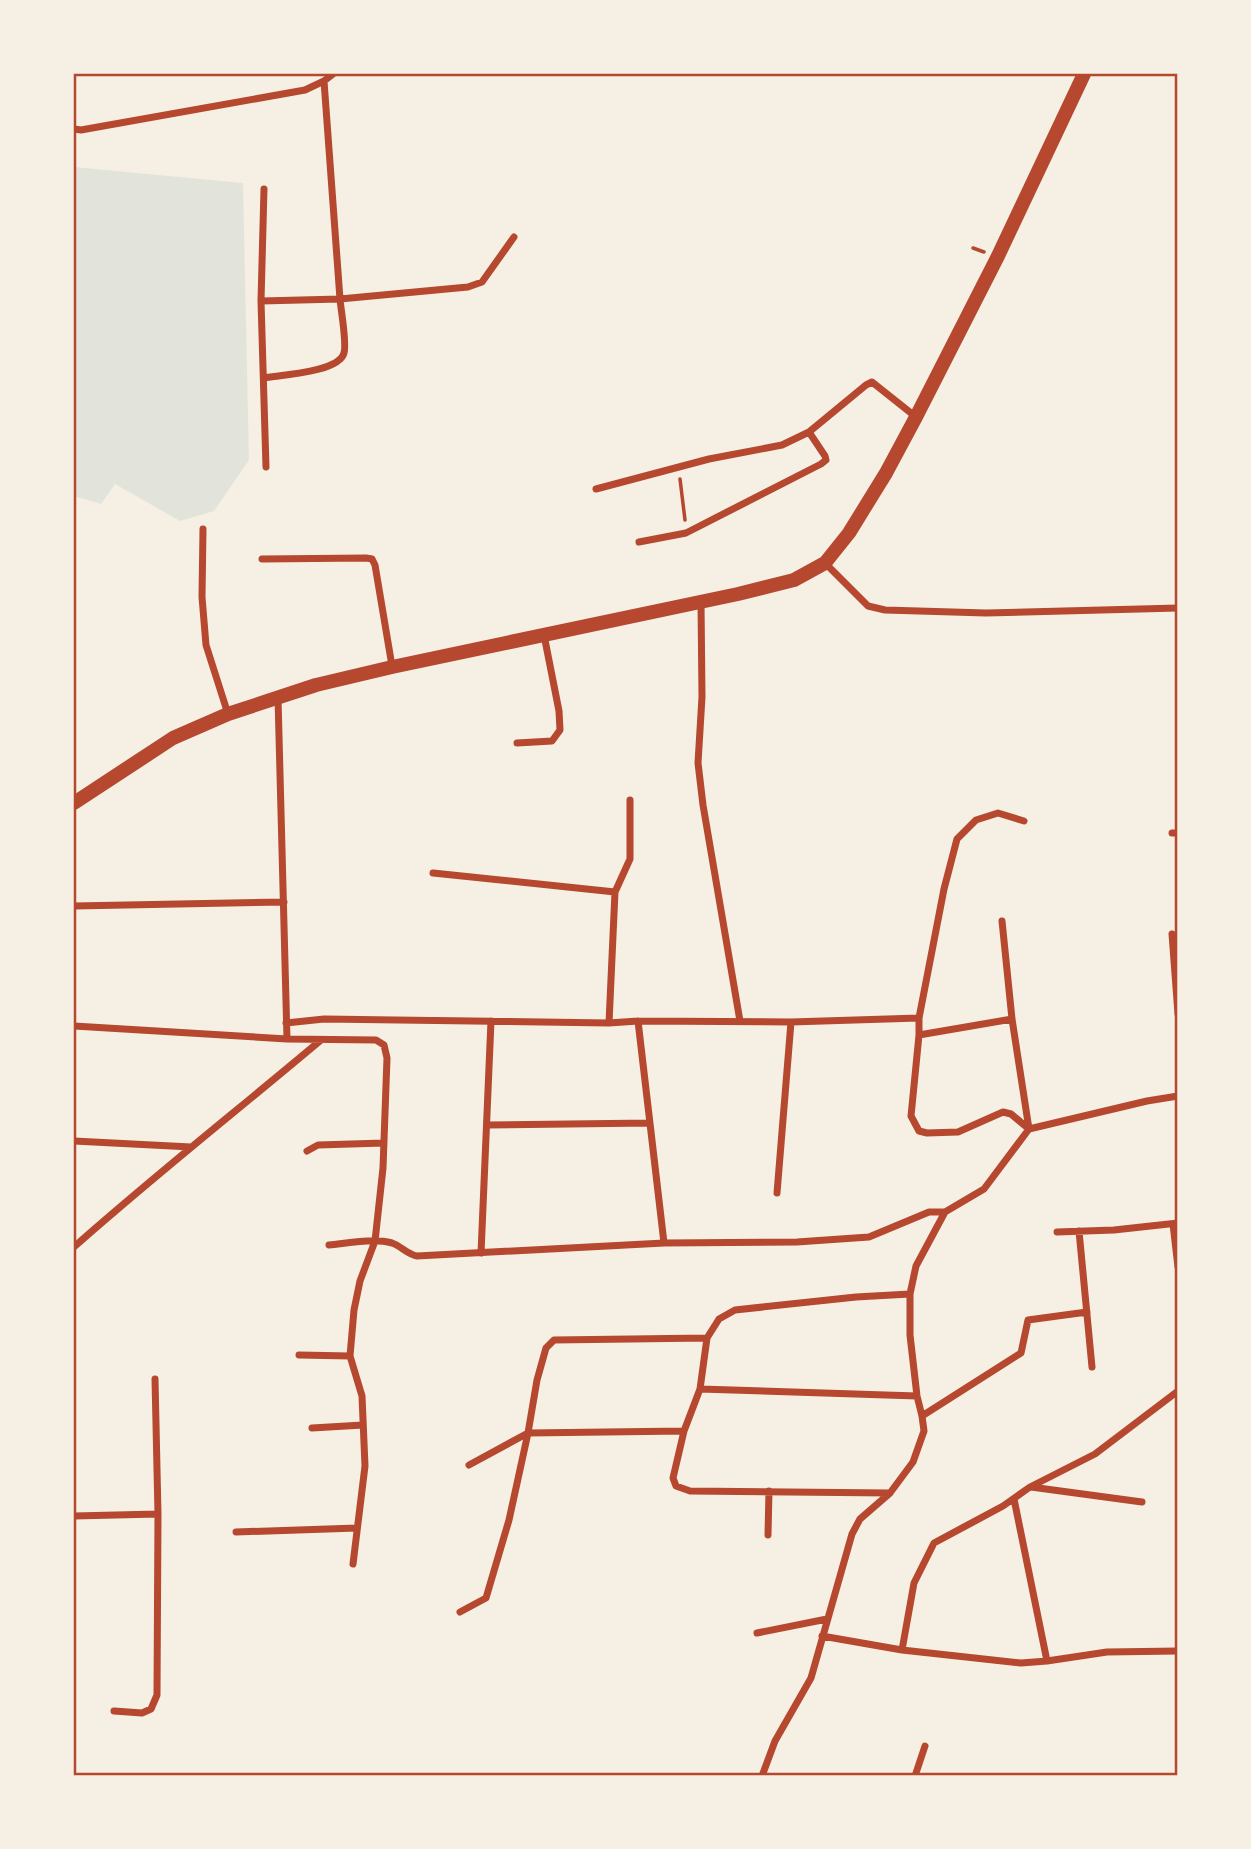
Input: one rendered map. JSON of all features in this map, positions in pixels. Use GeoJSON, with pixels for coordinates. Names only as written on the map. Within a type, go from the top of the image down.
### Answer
{"type":"FeatureCollection","features":[{"type":"Feature","properties":{"kind":"main road"},"geometry":{"type":"LineString","coordinates":[[74,803],[173,738],[228,714],[316,685],[738,594],[794,580],[825,563],[849,533],[916,417],[998,256],[1084,74]]}},
{"type":"Feature","properties":{"kind":"street"},"geometry":{"type":"LineString","coordinates":[[74,129],[305,90],[333,74]]}},
{"type":"Feature","properties":{"kind":"street"},"geometry":{"type":"LineString","coordinates":[[264,378],[325,368],[341,359],[345,351],[324,81]]}},
{"type":"Feature","properties":{"kind":"street"},"geometry":{"type":"LineString","coordinates":[[264,189],[261,301],[266,467]]}},
{"type":"Feature","properties":{"kind":"street"},"geometry":{"type":"LineString","coordinates":[[261,301],[340,299],[468,287],[482,282],[514,237]]}},
{"type":"Feature","properties":{"kind":"street"},"geometry":{"type":"LineString","coordinates":[[596,489],[678,466],[782,445],[809,432],[872,382],[916,417]]}},
{"type":"Feature","properties":{"kind":"street"},"geometry":{"type":"LineString","coordinates":[[639,542],[686,533],[825,460],[809,432]]}},
{"type":"Feature","properties":{"kind":"street"},"geometry":{"type":"LineString","coordinates":[[203,529],[202,597],[206,645],[228,714]]}},
{"type":"Feature","properties":{"kind":"street"},"geometry":{"type":"LineString","coordinates":[[262,559],[372,559],[392,667]]}},
{"type":"Feature","properties":{"kind":"street"},"geometry":{"type":"LineString","coordinates":[[825,563],[868,606],[885,610],[986,613],[1178,608]]}},
{"type":"Feature","properties":{"kind":"street"},"geometry":{"type":"LineString","coordinates":[[701,601],[702,697],[698,763],[740,1021]]}},
{"type":"Feature","properties":{"kind":"street"},"geometry":{"type":"LineString","coordinates":[[517,743],[552,741],[560,730],[559,711],[544,635]]}},
{"type":"Feature","properties":{"kind":"street"},"geometry":{"type":"LineString","coordinates":[[278,698],[286,1039]]}},
{"type":"Feature","properties":{"kind":"street"},"geometry":{"type":"LineString","coordinates":[[609,1023],[615,892],[630,859],[630,800]]}},
{"type":"Feature","properties":{"kind":"street"},"geometry":{"type":"LineString","coordinates":[[1024,821],[998,813],[976,820],[957,839],[944,889],[919,1018],[911,1116],[919,1131],[928,1133],[958,1132],[1003,1112],[1011,1114],[1029,1129]]}},
{"type":"Feature","properties":{"kind":"street"},"geometry":{"type":"LineString","coordinates":[[433,873],[615,892]]}},
{"type":"Feature","properties":{"kind":"street"},"geometry":{"type":"LineString","coordinates":[[74,906],[284,902]]}},
{"type":"Feature","properties":{"kind":"street"},"geometry":{"type":"LineString","coordinates":[[1002,921],[1012,1019],[1029,1129]]}},
{"type":"Feature","properties":{"kind":"street"},"geometry":{"type":"LineString","coordinates":[[1172,934],[1178,1014]]}},
{"type":"Feature","properties":{"kind":"street"},"geometry":{"type":"LineString","coordinates":[[286,1023],[324,1019],[609,1023],[919,1018]]}},
{"type":"Feature","properties":{"kind":"street"},"geometry":{"type":"LineString","coordinates":[[919,1035],[1012,1019]]}},
{"type":"Feature","properties":{"kind":"street"},"geometry":{"type":"LineString","coordinates":[[481,1253],[491,1021]]}},
{"type":"Feature","properties":{"kind":"street"},"geometry":{"type":"LineString","coordinates":[[638,1021],[664,1242]]}},
{"type":"Feature","properties":{"kind":"street"},"geometry":{"type":"LineString","coordinates":[[777,1193],[791,1021]]}},
{"type":"Feature","properties":{"kind":"street"},"geometry":{"type":"LineString","coordinates":[[74,1026],[286,1039],[376,1040],[384,1045],[387,1058],[383,1168],[375,1241],[358,1291],[350,1356],[362,1396],[365,1466],[353,1564]]}},
{"type":"Feature","properties":{"kind":"street"},"geometry":{"type":"LineString","coordinates":[[74,1247],[144,1185],[322,1039]]}},
{"type":"Feature","properties":{"kind":"street"},"geometry":{"type":"LineString","coordinates":[[761,1776],[775,1741],[811,1678],[852,1534],[860,1520],[890,1493],[914,1462],[924,1431],[917,1396],[910,1294],[915,1266],[945,1212],[984,1189],[1029,1129],[1178,1096]]}},
{"type":"Feature","properties":{"kind":"street"},"geometry":{"type":"LineString","coordinates":[[488,1125],[650,1123]]}},
{"type":"Feature","properties":{"kind":"street"},"geometry":{"type":"LineString","coordinates":[[74,1141],[191,1147]]}},
{"type":"Feature","properties":{"kind":"street"},"geometry":{"type":"LineString","coordinates":[[307,1151],[318,1145],[384,1143]]}},
{"type":"Feature","properties":{"kind":"street"},"geometry":{"type":"LineString","coordinates":[[329,1245],[375,1241],[393,1244],[417,1256],[664,1242],[797,1242],[869,1237],[929,1212],[945,1212]]}},
{"type":"Feature","properties":{"kind":"street"},"geometry":{"type":"LineString","coordinates":[[1056,1232],[1114,1230],[1175,1223],[1178,1267]]}},
{"type":"Feature","properties":{"kind":"street"},"geometry":{"type":"LineString","coordinates":[[1079,1231],[1092,1367]]}},
{"type":"Feature","properties":{"kind":"street"},"geometry":{"type":"LineString","coordinates":[[890,1493],[690,1491],[676,1486],[673,1478],[684,1431],[700,1389],[707,1338],[719,1319],[735,1310],[910,1294]]}},
{"type":"Feature","properties":{"kind":"street"},"geometry":{"type":"LineString","coordinates":[[922,1416],[1021,1353],[1028,1320],[1087,1312]]}},
{"type":"Feature","properties":{"kind":"street"},"geometry":{"type":"LineString","coordinates":[[460,1612],[486,1598],[509,1520],[545,1348],[554,1340],[707,1338]]}},
{"type":"Feature","properties":{"kind":"street"},"geometry":{"type":"LineString","coordinates":[[299,1355],[350,1356]]}},
{"type":"Feature","properties":{"kind":"street"},"geometry":{"type":"LineString","coordinates":[[114,1711],[142,1713],[151,1709],[156,1695],[158,1514],[155,1379]]}},
{"type":"Feature","properties":{"kind":"street"},"geometry":{"type":"LineString","coordinates":[[700,1389],[917,1396]]}},
{"type":"Feature","properties":{"kind":"street"},"geometry":{"type":"LineString","coordinates":[[902,1650],[914,1583],[934,1543],[1003,1506],[1030,1487],[1095,1454],[1178,1391]]}},
{"type":"Feature","properties":{"kind":"street"},"geometry":{"type":"LineString","coordinates":[[312,1428],[363,1425]]}},
{"type":"Feature","properties":{"kind":"street"},"geometry":{"type":"LineString","coordinates":[[469,1465],[528,1433],[684,1431]]}},
{"type":"Feature","properties":{"kind":"street"},"geometry":{"type":"LineString","coordinates":[[1030,1487],[1142,1502]]}},
{"type":"Feature","properties":{"kind":"street"},"geometry":{"type":"LineString","coordinates":[[768,1535],[769,1491]]}},
{"type":"Feature","properties":{"kind":"street"},"geometry":{"type":"LineString","coordinates":[[1014,1499],[1047,1661]]}},
{"type":"Feature","properties":{"kind":"street"},"geometry":{"type":"LineString","coordinates":[[74,1516],[158,1514]]}},
{"type":"Feature","properties":{"kind":"street"},"geometry":{"type":"LineString","coordinates":[[236,1532],[357,1528]]}},
{"type":"Feature","properties":{"kind":"street"},"geometry":{"type":"LineString","coordinates":[[757,1633],[827,1619]]}},
{"type":"Feature","properties":{"kind":"street"},"geometry":{"type":"LineString","coordinates":[[822,1636],[902,1650],[1021,1663],[1107,1652],[1178,1651]]}},
{"type":"Feature","properties":{"kind":"street"},"geometry":{"type":"LineString","coordinates":[[915,1776],[925,1746]]}},
{"type":"Feature","properties":{"kind":"path"},"geometry":{"type":"LineString","coordinates":[[678,466],[686,533]]}},
{"type":"Feature","properties":{"kind":"shaded area"},"geometry":{"type":"Polygon","coordinates":[[[74,167],[243,183],[249,460],[214,511],[180,521],[115,484],[101,504],[74,496],[74,167]]]}}]}
